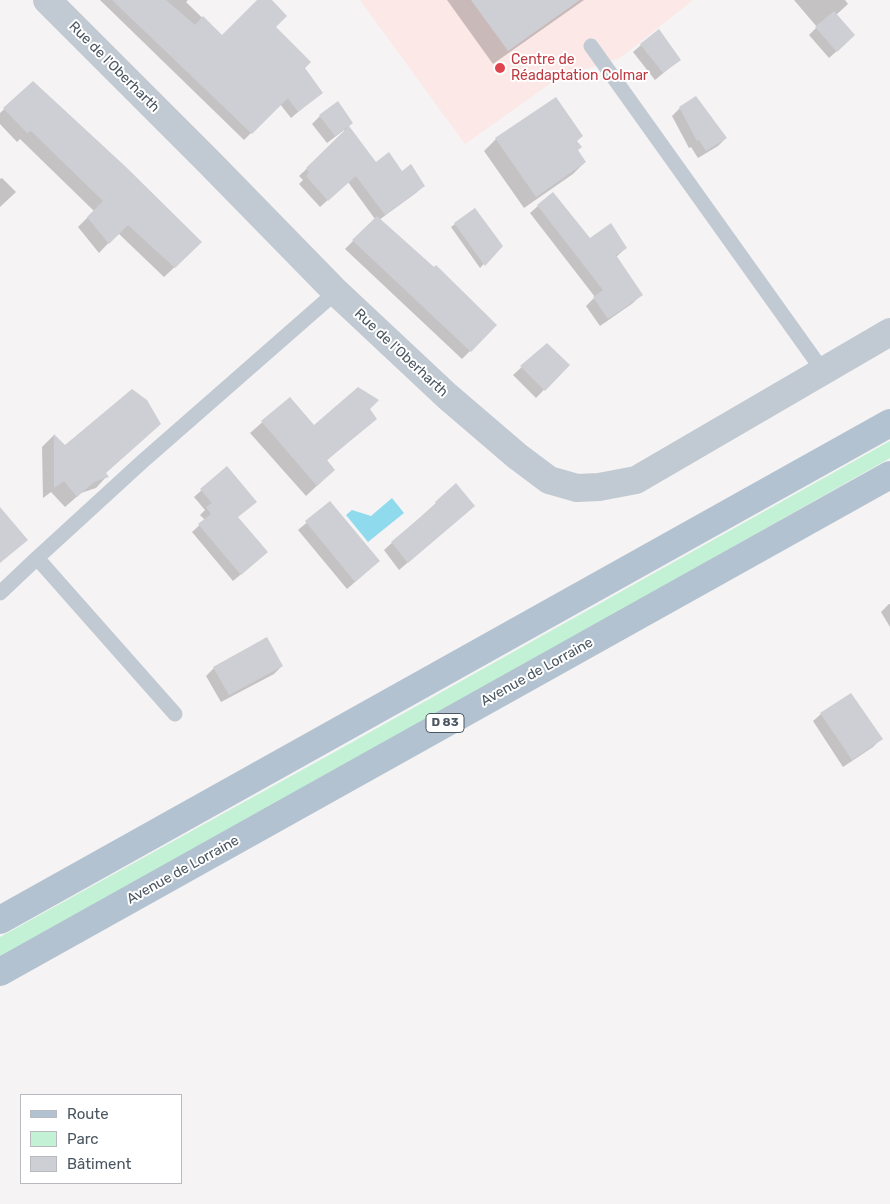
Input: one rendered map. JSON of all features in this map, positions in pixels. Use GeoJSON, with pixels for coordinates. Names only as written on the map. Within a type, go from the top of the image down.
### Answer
{"type":"FeatureCollection","features":[{"type":"Feature","properties":{"kind":"main road"},"geometry":{"type":"LineString","coordinates":[[0,920],[890,423]]}},
{"type":"Feature","properties":{"kind":"main road","name":"Avenue de Lorraine"},"geometry":{"type":"LineString","coordinates":[[0,972],[890,475]]}},
{"type":"Feature","properties":{"kind":"street","name":"Rue de l'Oberharth"},"geometry":{"type":"LineString","coordinates":[[47,0],[336,292],[447,396],[517,456],[549,480],[577,488],[599,487],[636,480],[890,332]]}},
{"type":"Feature","properties":{"kind":"lane"},"geometry":{"type":"LineString","coordinates":[[591,46],[823,371]]}},
{"type":"Feature","properties":{"kind":"lane"},"geometry":{"type":"LineString","coordinates":[[0,594],[143,461],[336,292]]}},
{"type":"Feature","properties":{"kind":"lane"},"geometry":{"type":"LineString","coordinates":[[37,558],[175,714]]}},
{"type":"Feature","properties":{"kind":"shaded area","name":"Centre de Réadaptation Colmar"},"geometry":{"type":"Polygon","coordinates":[[[360,0],[693,0],[620,58],[558,78],[465,144],[360,0]]]}},
{"type":"Feature","properties":{"kind":"green space"},"geometry":{"type":"Polygon","coordinates":[[[890,441],[890,458],[0,961],[0,937],[890,441]]]}},
{"type":"Feature","properties":{"kind":"water"},"geometry":{"type":"Polygon","coordinates":[[[392,498],[404,513],[368,542],[346,515],[352,510],[371,516],[392,498]]]}},
{"type":"Feature","properties":{"kind":"building"},"geometry":{"type":"Polygon","coordinates":[[[112,0],[166,0],[195,25],[203,16],[222,35],[257,0],[272,0],[287,16],[276,27],[311,62],[305,68],[323,93],[298,112],[288,98],[252,134],[112,0]]]}},
{"type":"Feature","properties":{"kind":"building"},"geometry":{"type":"Polygon","coordinates":[[[471,0],[580,0],[508,51],[471,0]]]}},
{"type":"Feature","properties":{"kind":"building"},"geometry":{"type":"Polygon","coordinates":[[[834,11],[855,35],[837,52],[815,27],[834,11]]]}},
{"type":"Feature","properties":{"kind":"building"},"geometry":{"type":"Polygon","coordinates":[[[659,29],[681,60],[663,73],[640,44],[659,29]]]}},
{"type":"Feature","properties":{"kind":"building"},"geometry":{"type":"Polygon","coordinates":[[[33,81],[126,167],[202,242],[175,268],[128,225],[109,244],[87,217],[103,201],[31,131],[27,133],[3,108],[33,81]]]}},
{"type":"Feature","properties":{"kind":"building"},"geometry":{"type":"Polygon","coordinates":[[[696,96],[727,138],[706,151],[699,140],[697,141],[679,107],[696,96]]]}},
{"type":"Feature","properties":{"kind":"building"},"geometry":{"type":"Polygon","coordinates":[[[556,97],[583,136],[577,141],[582,147],[578,150],[586,162],[536,197],[495,138],[556,97]]]}},
{"type":"Feature","properties":{"kind":"building"},"geometry":{"type":"Polygon","coordinates":[[[338,101],[353,123],[335,136],[319,115],[338,101]]]}},
{"type":"Feature","properties":{"kind":"building"},"geometry":{"type":"Polygon","coordinates":[[[349,126],[376,162],[389,152],[402,171],[411,164],[425,186],[385,215],[356,176],[328,201],[306,176],[309,172],[306,168],[349,126]]]}},
{"type":"Feature","properties":{"kind":"building"},"geometry":{"type":"Polygon","coordinates":[[[553,192],[590,238],[611,223],[627,248],[616,255],[643,295],[608,319],[593,297],[603,290],[537,205],[553,192]]]}},
{"type":"Feature","properties":{"kind":"building"},"geometry":{"type":"Polygon","coordinates":[[[475,208],[503,246],[485,266],[454,223],[475,208]]]}},
{"type":"Feature","properties":{"kind":"building"},"geometry":{"type":"Polygon","coordinates":[[[377,216],[434,267],[436,265],[497,325],[471,352],[352,240],[377,216]]]}},
{"type":"Feature","properties":{"kind":"building"},"geometry":{"type":"Polygon","coordinates":[[[547,343],[570,365],[545,391],[520,366],[547,343]]]}},
{"type":"Feature","properties":{"kind":"building"},"geometry":{"type":"Polygon","coordinates":[[[358,387],[379,400],[370,409],[377,419],[327,460],[335,470],[317,486],[261,421],[290,397],[314,425],[358,387]]]}},
{"type":"Feature","properties":{"kind":"building"},"geometry":{"type":"Polygon","coordinates":[[[132,389],[147,400],[161,424],[106,473],[109,477],[94,482],[77,497],[64,481],[54,488],[54,434],[65,445],[132,389]]]}},
{"type":"Feature","properties":{"kind":"building"},"geometry":{"type":"Polygon","coordinates":[[[227,466],[257,502],[238,517],[268,552],[241,575],[198,524],[211,514],[206,507],[212,503],[200,489],[227,466]]]}},
{"type":"Feature","properties":{"kind":"building"},"geometry":{"type":"Polygon","coordinates":[[[456,483],[475,506],[408,563],[391,542],[436,504],[435,502],[456,483]]]}},
{"type":"Feature","properties":{"kind":"building"},"geometry":{"type":"Polygon","coordinates":[[[330,501],[380,561],[355,582],[305,521],[330,501]]]}},
{"type":"Feature","properties":{"kind":"building"},"geometry":{"type":"Polygon","coordinates":[[[0,507],[28,540],[0,563],[0,507]]]}},
{"type":"Feature","properties":{"kind":"building"},"geometry":{"type":"Polygon","coordinates":[[[267,637],[283,666],[229,695],[213,667],[267,637]]]}},
{"type":"Feature","properties":{"kind":"building"},"geometry":{"type":"Polygon","coordinates":[[[851,693],[883,739],[852,760],[820,713],[851,693]]]}},
{"type":"Feature","properties":{"kind":"place","name":"Centre de Réadaptation Colmar"},"geometry":{"type":"Point","coordinates":[500,68]}}]}
